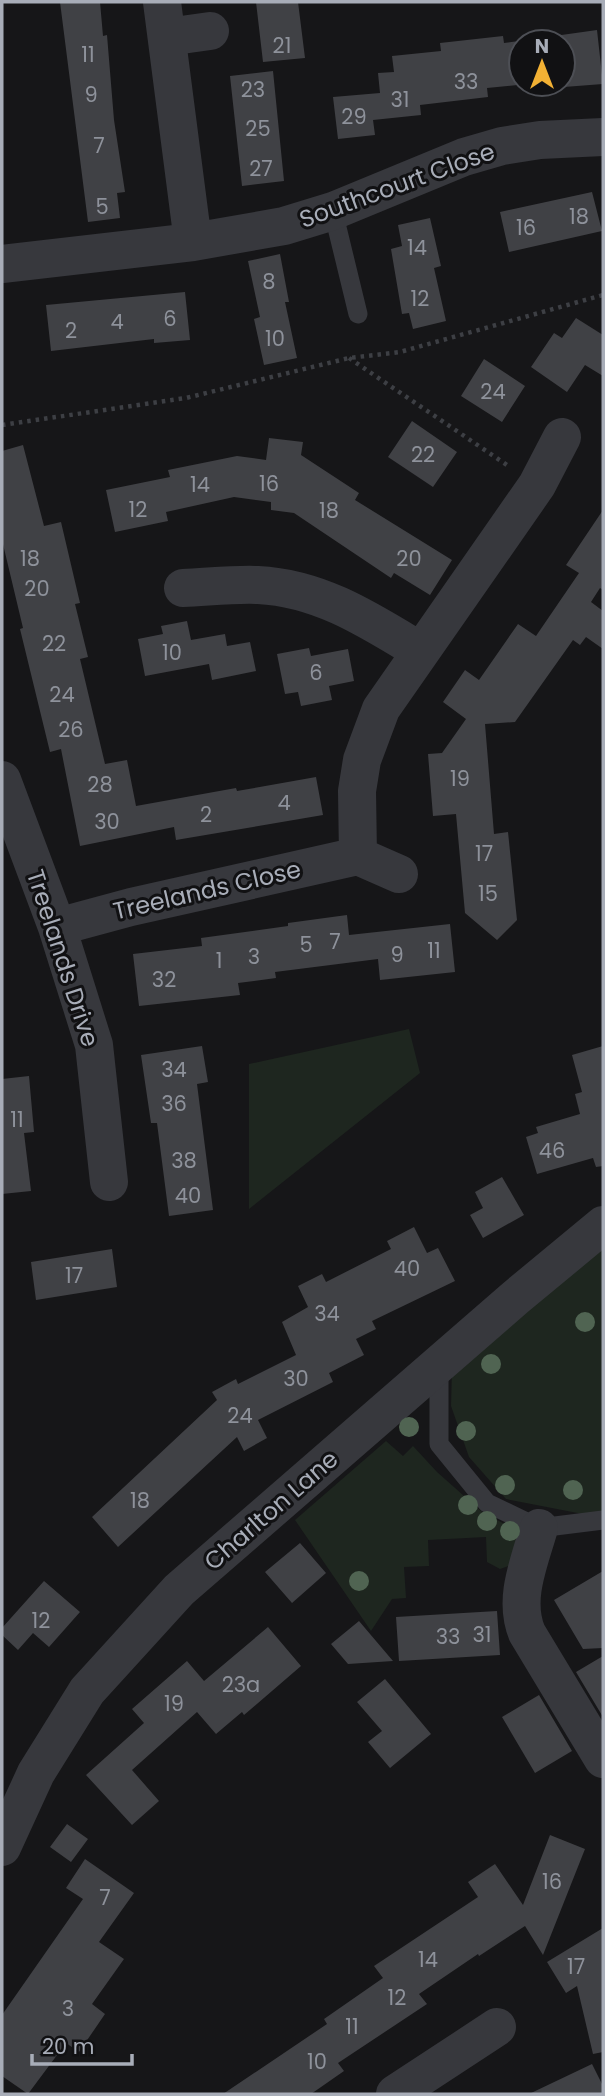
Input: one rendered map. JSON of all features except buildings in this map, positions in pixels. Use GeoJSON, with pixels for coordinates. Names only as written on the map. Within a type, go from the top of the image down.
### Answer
{"type":"FeatureCollection","features":[{"type":"Feature","properties":{"kind":"street"},"geometry":{"type":"LineString","coordinates":[[193,242],[164,20],[210,32]]}},
{"type":"Feature","properties":{"kind":"street","name":"Southcourt Close"},"geometry":{"type":"LineString","coordinates":[[2,264],[193,242],[284,226],[333,211],[464,158],[502,146],[579,136],[603,137]]}},
{"type":"Feature","properties":{"kind":"street"},"geometry":{"type":"LineString","coordinates":[[399,874],[358,856],[357,791],[366,747],[381,709],[537,485],[562,438]]}},
{"type":"Feature","properties":{"kind":"street"},"geometry":{"type":"LineString","coordinates":[[183,588],[258,585],[313,595],[360,614],[421,651]]}},
{"type":"Feature","properties":{"kind":"street","name":"Treelands Drive"},"geometry":{"type":"LineString","coordinates":[[2,780],[57,926],[94,1045],[109,1182]]}},
{"type":"Feature","properties":{"kind":"street","name":"Treelands Close"},"geometry":{"type":"LineString","coordinates":[[57,926],[358,856]]}},
{"type":"Feature","properties":{"kind":"street","name":"Charlton Lane"},"geometry":{"type":"LineString","coordinates":[[2,1847],[36,1773],[88,1691],[179,1590],[603,1225]]}},
{"type":"Feature","properties":{"kind":"street"},"geometry":{"type":"LineString","coordinates":[[539,1528],[523,1586],[520,1604],[522,1622],[603,1759]]}},
{"type":"Feature","properties":{"kind":"street"},"geometry":{"type":"LineString","coordinates":[[395,2094],[497,2027]]}},
{"type":"Feature","properties":{"kind":"lane"},"geometry":{"type":"LineString","coordinates":[[333,211],[358,314]]}},
{"type":"Feature","properties":{"kind":"lane"},"geometry":{"type":"LineString","coordinates":[[439,1366],[439,1444],[486,1503],[539,1528],[603,1520]]}},
{"type":"Feature","properties":{"kind":"path"},"geometry":{"type":"LineString","coordinates":[[2,425],[186,398],[349,358],[400,352],[603,295]]}},
{"type":"Feature","properties":{"kind":"path"},"geometry":{"type":"LineString","coordinates":[[349,358],[537,485]]}},
{"type":"Feature","properties":{"kind":"shaded area"},"geometry":{"type":"Polygon","coordinates":[[[409,1029],[420,1073],[249,1209],[249,1064],[409,1029]]]}},
{"type":"Feature","properties":{"kind":"shaded area"},"geometry":{"type":"Polygon","coordinates":[[[603,1235],[603,1512],[593,1516],[506,1499],[469,1457],[451,1406],[452,1368],[603,1235]]]}},
{"type":"Feature","properties":{"kind":"shaded area"},"geometry":{"type":"Polygon","coordinates":[[[386,1441],[403,1456],[413,1446],[437,1472],[481,1511],[517,1531],[523,1561],[500,1569],[487,1562],[486,1537],[428,1540],[429,1566],[404,1567],[406,1598],[392,1599],[371,1631],[295,1520],[386,1441]]]}}]}
